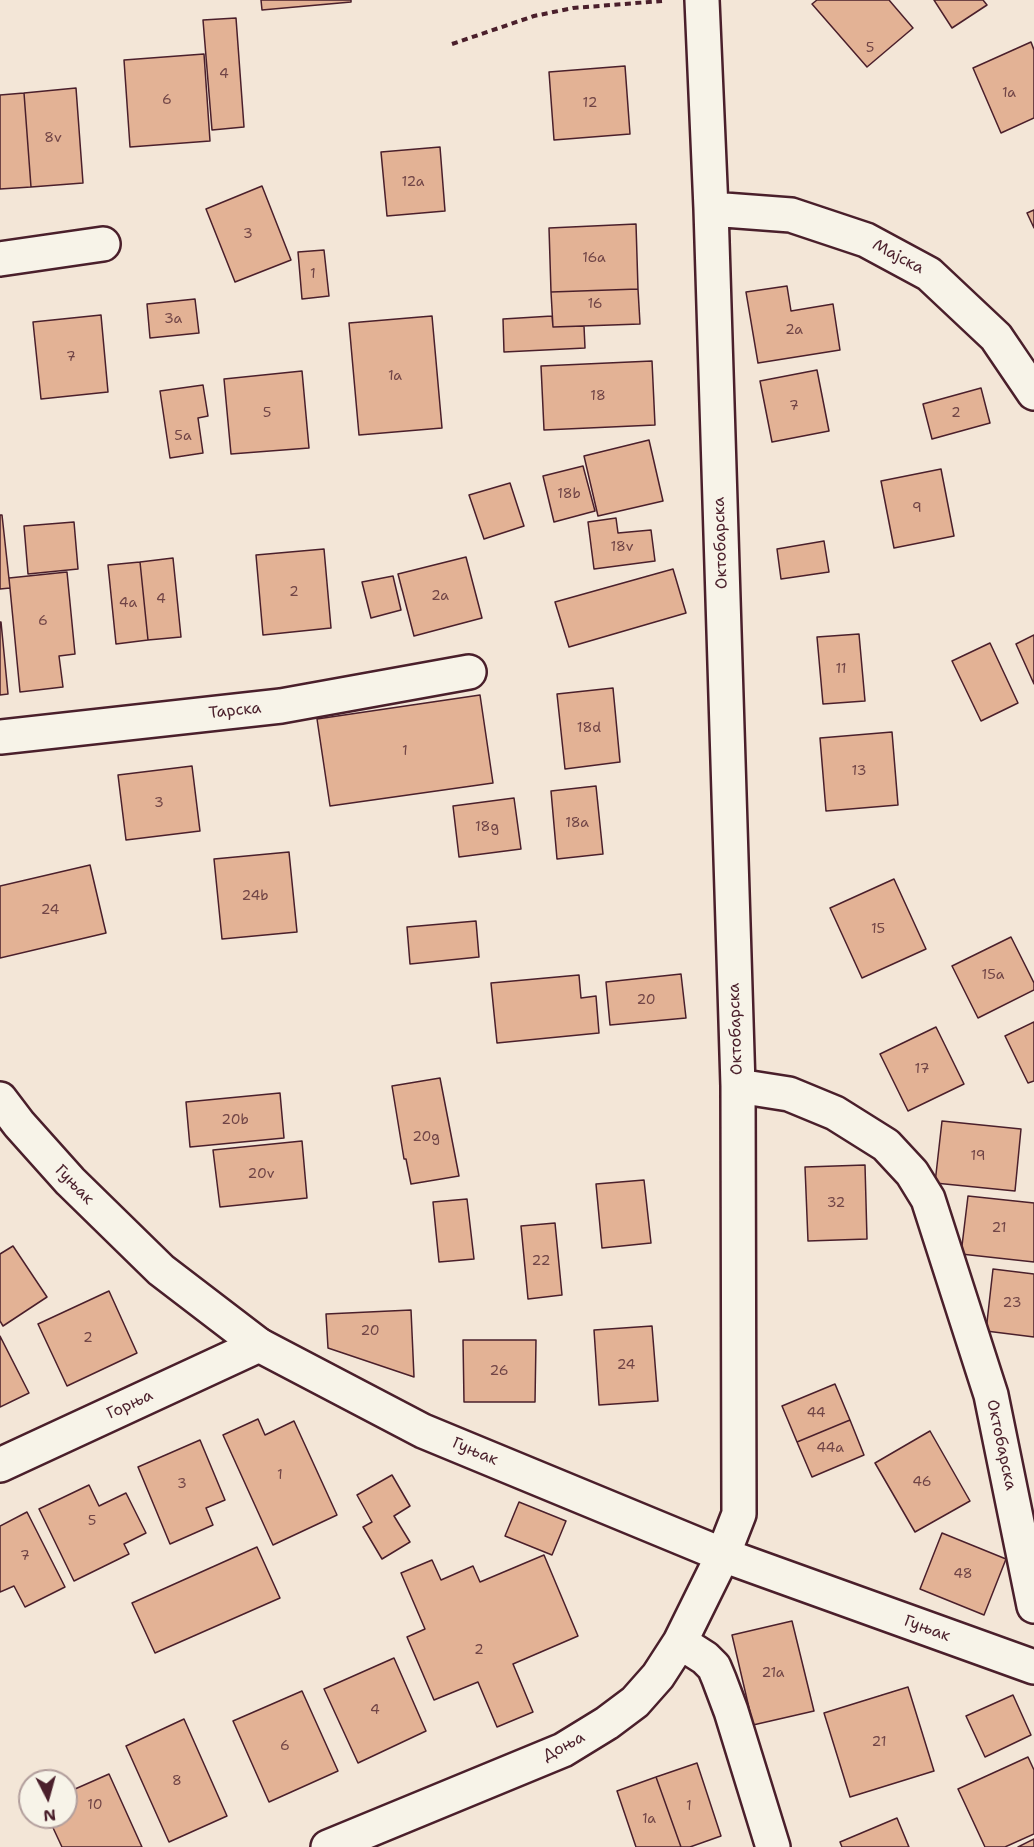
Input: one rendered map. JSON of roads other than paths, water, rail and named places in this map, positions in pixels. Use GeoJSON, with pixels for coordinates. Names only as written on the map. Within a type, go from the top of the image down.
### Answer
{"type":"FeatureCollection","features":[{"type":"Feature","properties":{"kind":"street","name":"Октобарска"},"geometry":{"type":"LineString","coordinates":[[702,0],[711,209],[738,1086],[740,1499],[735,1528],[723,1555]]}},
{"type":"Feature","properties":{"kind":"street","name":"Мајска"},"geometry":{"type":"LineString","coordinates":[[711,209],[791,215],[866,240],[929,274],[996,337],[1034,393]]}},
{"type":"Feature","properties":{"kind":"street"},"geometry":{"type":"LineString","coordinates":[[0,259],[103,244]]}},
{"type":"Feature","properties":{"kind":"street","name":"Тарска"},"geometry":{"type":"LineString","coordinates":[[0,738],[281,706],[469,672]]}},
{"type":"Feature","properties":{"kind":"street","name":"Октобарска"},"geometry":{"type":"LineString","coordinates":[[738,1086],[789,1094],[835,1113],[886,1145],[912,1173],[928,1199],[991,1395],[1034,1606]]}},
{"type":"Feature","properties":{"kind":"street","name":"Гуњак"},"geometry":{"type":"LineString","coordinates":[[0,1099],[70,1181],[161,1270],[259,1345],[423,1431],[723,1555],[1034,1667]]}},
{"type":"Feature","properties":{"kind":"street","name":"Горња"},"geometry":{"type":"LineString","coordinates":[[0,1465],[259,1345]]}},
{"type":"Feature","properties":{"kind":"street","name":"Доња"},"geometry":{"type":"LineString","coordinates":[[328,1847],[563,1750],[607,1723],[635,1702],[658,1676],[680,1642],[723,1555]]}},
{"type":"Feature","properties":{"kind":"street"},"geometry":{"type":"LineString","coordinates":[[680,1642],[705,1658],[717,1673],[773,1847]]}}]}
